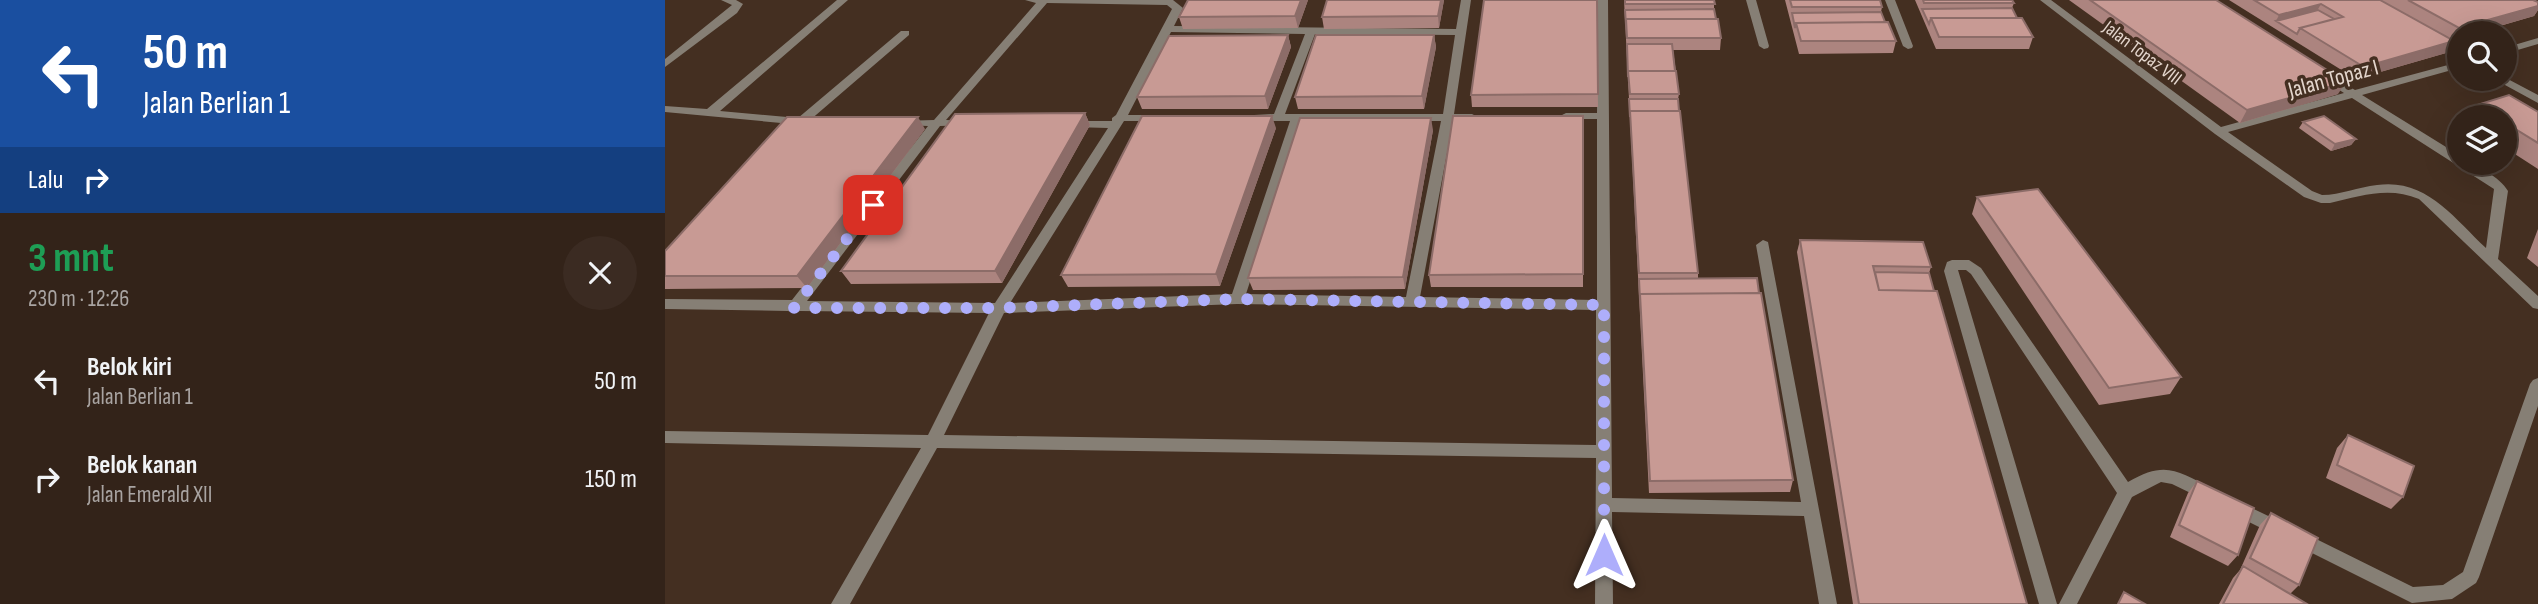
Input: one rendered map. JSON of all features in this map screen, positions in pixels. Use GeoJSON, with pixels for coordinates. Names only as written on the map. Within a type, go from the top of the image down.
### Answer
{"type":"FeatureCollection","features":[{"type":"Feature","properties":{"kind":"street"},"geometry":{"type":"LineString","coordinates":[[665,64],[733,11],[738,4],[726,0]]}},
{"type":"Feature","properties":{"kind":"street"},"geometry":{"type":"LineString","coordinates":[[710,113],[842,0]]}},
{"type":"Feature","properties":{"kind":"street"},"geometry":{"type":"LineString","coordinates":[[840,604],[933,441],[999,308],[1117,121],[1178,8],[1169,2],[1030,0]]}},
{"type":"Feature","properties":{"kind":"street"},"geometry":{"type":"LineString","coordinates":[[794,308],[936,123],[1044,0]]}},
{"type":"Feature","properties":{"kind":"street"},"geometry":{"type":"LineString","coordinates":[[1412,302],[1448,117],[1466,0]]}},
{"type":"Feature","properties":{"kind":"street"},"geometry":{"type":"LineString","coordinates":[[1603,0],[1604,604]]}},
{"type":"Feature","properties":{"kind":"street"},"geometry":{"type":"LineString","coordinates":[[1752,0],[1764,46]]}},
{"type":"Feature","properties":{"kind":"street"},"geometry":{"type":"LineString","coordinates":[[1890,0],[1908,46]]}},
{"type":"Feature","properties":{"kind":"street","name":"Jalan Topaz VIII"},"geometry":{"type":"LineString","coordinates":[[2045,0],[2219,131],[2308,194],[2321,199],[2394,186],[2407,188],[2423,196],[2538,304]]}},
{"type":"Feature","properties":{"kind":"street"},"geometry":{"type":"LineString","coordinates":[[1166,29],[1461,32]]}},
{"type":"Feature","properties":{"kind":"street"},"geometry":{"type":"LineString","coordinates":[[1278,118],[1311,31]]}},
{"type":"Feature","properties":{"kind":"street"},"geometry":{"type":"LineString","coordinates":[[785,137],[808,122],[905,33]]}},
{"type":"Feature","properties":{"kind":"street"},"geometry":{"type":"LineString","coordinates":[[2423,34],[2447,48]]}},
{"type":"Feature","properties":{"kind":"street"},"geometry":{"type":"LineString","coordinates":[[2517,47],[2538,41]]}},
{"type":"Feature","properties":{"kind":"street"},"geometry":{"type":"LineString","coordinates":[[665,49],[682,50]]}},
{"type":"Feature","properties":{"kind":"street","name":"Jalan Topaz I"},"geometry":{"type":"LineString","coordinates":[[2219,131],[2447,68]]}},
{"type":"Feature","properties":{"kind":"street"},"geometry":{"type":"LineString","coordinates":[[2319,72],[2447,154]]}},
{"type":"Feature","properties":{"kind":"street"},"geometry":{"type":"LineString","coordinates":[[2517,88],[2538,100]]}},
{"type":"Feature","properties":{"kind":"street"},"geometry":{"type":"LineString","coordinates":[[665,119],[671,109],[808,122]]}},
{"type":"Feature","properties":{"kind":"street"},"geometry":{"type":"LineString","coordinates":[[1551,117],[1603,116]]}},
{"type":"Feature","properties":{"kind":"street"},"geometry":{"type":"LineString","coordinates":[[1238,118],[1487,117]]}},
{"type":"Feature","properties":{"kind":"street"},"geometry":{"type":"LineString","coordinates":[[1061,124],[1171,118]]}},
{"type":"Feature","properties":{"kind":"street"},"geometry":{"type":"LineString","coordinates":[[1237,299],[1297,118]]}},
{"type":"Feature","properties":{"kind":"street"},"geometry":{"type":"LineString","coordinates":[[896,122],[978,123]]}},
{"type":"Feature","properties":{"kind":"street"},"geometry":{"type":"LineString","coordinates":[[2481,175],[2499,186],[2502,191],[2491,260]]}},
{"type":"Feature","properties":{"kind":"street"},"geometry":{"type":"LineString","coordinates":[[1763,246],[1828,604]]}},
{"type":"Feature","properties":{"kind":"street"},"geometry":{"type":"LineString","coordinates":[[2048,604],[1951,271],[1952,265],[1969,265],[1976,271],[2126,492]]}},
{"type":"Feature","properties":{"kind":"street"},"geometry":{"type":"LineString","coordinates":[[665,304],[794,308],[999,308],[1237,299],[1604,305]]}},
{"type":"Feature","properties":{"kind":"street"},"geometry":{"type":"LineString","coordinates":[[2068,604],[2126,492],[2161,475],[2175,478],[2411,599],[2446,593],[2470,577],[2538,384]]}},
{"type":"Feature","properties":{"kind":"street"},"geometry":{"type":"LineString","coordinates":[[665,437],[1604,452]]}},
{"type":"Feature","properties":{"kind":"street"},"geometry":{"type":"LineString","coordinates":[[1604,506],[1811,509]]}},
{"type":"Feature","properties":{"kind":"building"},"geometry":{"type":"Polygon","coordinates":[[[1188,0],[1301,0],[1295,16],[1179,17],[1188,0]]]}},
{"type":"Feature","properties":{"kind":"building"},"geometry":{"type":"Polygon","coordinates":[[[1327,0],[1441,0],[1438,16],[1322,17],[1327,0]]]}},
{"type":"Feature","properties":{"kind":"building"},"geometry":{"type":"Polygon","coordinates":[[[1484,0],[1597,0],[1598,94],[1471,95],[1484,0]]]}},
{"type":"Feature","properties":{"kind":"building"},"geometry":{"type":"Polygon","coordinates":[[[1625,0],[1714,0],[1715,4],[1625,4],[1625,0]]]}},
{"type":"Feature","properties":{"kind":"building"},"geometry":{"type":"Polygon","coordinates":[[[1790,0],[1880,0],[1882,7],[1792,7],[1790,0]]]}},
{"type":"Feature","properties":{"kind":"building"},"geometry":{"type":"Polygon","coordinates":[[[1923,0],[2012,0],[2014,3],[1924,3],[1923,0]]]}},
{"type":"Feature","properties":{"kind":"building"},"geometry":{"type":"Polygon","coordinates":[[[2090,0],[2216,0],[2346,82],[2247,110],[2090,0]]]}},
{"type":"Feature","properties":{"kind":"building"},"geometry":{"type":"Polygon","coordinates":[[[2254,0],[2380,0],[2447,37],[2447,43],[2364,67],[2300,28],[2343,17],[2321,4],[2279,15],[2254,0]]]}},
{"type":"Feature","properties":{"kind":"building"},"geometry":{"type":"Polygon","coordinates":[[[2408,0],[2538,2],[2538,6],[2484,21],[2447,21],[2408,0]]]}},
{"type":"Feature","properties":{"kind":"building"},"geometry":{"type":"Polygon","coordinates":[[[2012,8],[2017,18],[1931,18],[1929,24],[1922,9],[2012,8]]]}},
{"type":"Feature","properties":{"kind":"building"},"geometry":{"type":"Polygon","coordinates":[[[1714,9],[1716,19],[1626,19],[1626,25],[1625,10],[1714,9]]]}},
{"type":"Feature","properties":{"kind":"building"},"geometry":{"type":"Polygon","coordinates":[[[2318,10],[2334,19],[2300,28],[2297,34],[2276,21],[2318,10]]]}},
{"type":"Feature","properties":{"kind":"building"},"geometry":{"type":"Polygon","coordinates":[[[1881,12],[1885,22],[1796,23],[1795,28],[1792,13],[1881,12]]]}},
{"type":"Feature","properties":{"kind":"building"},"geometry":{"type":"Polygon","coordinates":[[[1931,18],[2022,18],[2033,37],[1939,37],[1931,18]]]}},
{"type":"Feature","properties":{"kind":"building"},"geometry":{"type":"Polygon","coordinates":[[[1626,19],[1718,19],[1721,38],[1627,38],[1626,19]]]}},
{"type":"Feature","properties":{"kind":"building"},"geometry":{"type":"Polygon","coordinates":[[[1888,22],[1896,41],[1801,41],[1796,23],[1888,22]]]}},
{"type":"Feature","properties":{"kind":"building"},"geometry":{"type":"Polygon","coordinates":[[[1288,35],[1265,96],[1137,97],[1169,36],[1288,35]]]}},
{"type":"Feature","properties":{"kind":"building"},"geometry":{"type":"Polygon","coordinates":[[[1316,35],[1434,35],[1422,96],[1295,97],[1316,35]]]}},
{"type":"Feature","properties":{"kind":"building"},"geometry":{"type":"Polygon","coordinates":[[[1627,44],[1672,44],[1675,71],[1628,71],[1628,77],[1627,44]]]}},
{"type":"Feature","properties":{"kind":"building"},"geometry":{"type":"Polygon","coordinates":[[[1628,71],[1676,71],[1679,94],[1630,94],[1628,71]]]}},
{"type":"Feature","properties":{"kind":"building"},"geometry":{"type":"Polygon","coordinates":[[[2509,95],[2538,112],[2538,143],[2517,130],[2517,105],[2477,105],[2509,95]]]}},
{"type":"Feature","properties":{"kind":"building"},"geometry":{"type":"Polygon","coordinates":[[[1629,99],[1678,99],[1679,111],[1630,111],[1630,117],[1629,99]]]}},
{"type":"Feature","properties":{"kind":"building"},"geometry":{"type":"Polygon","coordinates":[[[1630,111],[1680,111],[1698,273],[1639,273],[1630,111]]]}},
{"type":"Feature","properties":{"kind":"building"},"geometry":{"type":"Polygon","coordinates":[[[1085,113],[995,271],[841,271],[955,114],[1085,113]]]}},
{"type":"Feature","properties":{"kind":"building"},"geometry":{"type":"Polygon","coordinates":[[[1142,116],[1272,116],[1216,274],[1061,275],[1142,116]]]}},
{"type":"Feature","properties":{"kind":"building"},"geometry":{"type":"Polygon","coordinates":[[[1453,116],[1583,116],[1583,274],[1429,275],[1453,116]]]}},
{"type":"Feature","properties":{"kind":"building"},"geometry":{"type":"Polygon","coordinates":[[[2324,116],[2356,139],[2335,144],[2303,122],[2324,116]]]}},
{"type":"Feature","properties":{"kind":"building"},"geometry":{"type":"Polygon","coordinates":[[[787,117],[918,117],[797,276],[665,276],[665,251],[787,117]]]}},
{"type":"Feature","properties":{"kind":"building"},"geometry":{"type":"Polygon","coordinates":[[[1300,118],[1431,118],[1403,277],[1248,278],[1300,118]]]}},
{"type":"Feature","properties":{"kind":"building"},"geometry":{"type":"Polygon","coordinates":[[[2038,189],[2181,377],[2109,388],[1977,197],[2038,189]]]}},
{"type":"Feature","properties":{"kind":"building"},"geometry":{"type":"Polygon","coordinates":[[[1800,240],[1923,242],[1931,267],[1873,266],[1879,290],[1937,291],[2027,604],[1859,604],[1800,240]]]}},
{"type":"Feature","properties":{"kind":"building"},"geometry":{"type":"Polygon","coordinates":[[[1875,272],[1929,273],[1934,291],[1879,290],[1875,272]]]}},
{"type":"Feature","properties":{"kind":"building"},"geometry":{"type":"Polygon","coordinates":[[[1757,278],[1759,293],[1640,294],[1640,300],[1639,279],[1757,278]]]}},
{"type":"Feature","properties":{"kind":"building"},"geometry":{"type":"Polygon","coordinates":[[[1761,293],[1793,480],[1650,481],[1640,294],[1761,293]]]}},
{"type":"Feature","properties":{"kind":"building"},"geometry":{"type":"Polygon","coordinates":[[[2348,435],[2414,466],[2403,497],[2337,465],[2348,435]]]}},
{"type":"Feature","properties":{"kind":"building"},"geometry":{"type":"Polygon","coordinates":[[[2197,481],[2254,508],[2238,555],[2179,525],[2197,481]]]}},
{"type":"Feature","properties":{"kind":"building"},"geometry":{"type":"Polygon","coordinates":[[[2271,513],[2318,538],[2299,585],[2250,558],[2271,513]]]}},
{"type":"Feature","properties":{"kind":"building"},"geometry":{"type":"Polygon","coordinates":[[[2243,566],[2307,604],[2223,604],[2243,566]]]}},
{"type":"Feature","properties":{"kind":"building"},"geometry":{"type":"Polygon","coordinates":[[[2124,592],[2145,604],[2118,604],[2124,592]]]}},
{"type":"Feature","properties":{"kind":"route"},"geometry":{"type":"LineString","coordinates":[[873,205],[794,308],[999,308],[1237,299],[1604,305],[1604,555]]}}]}
